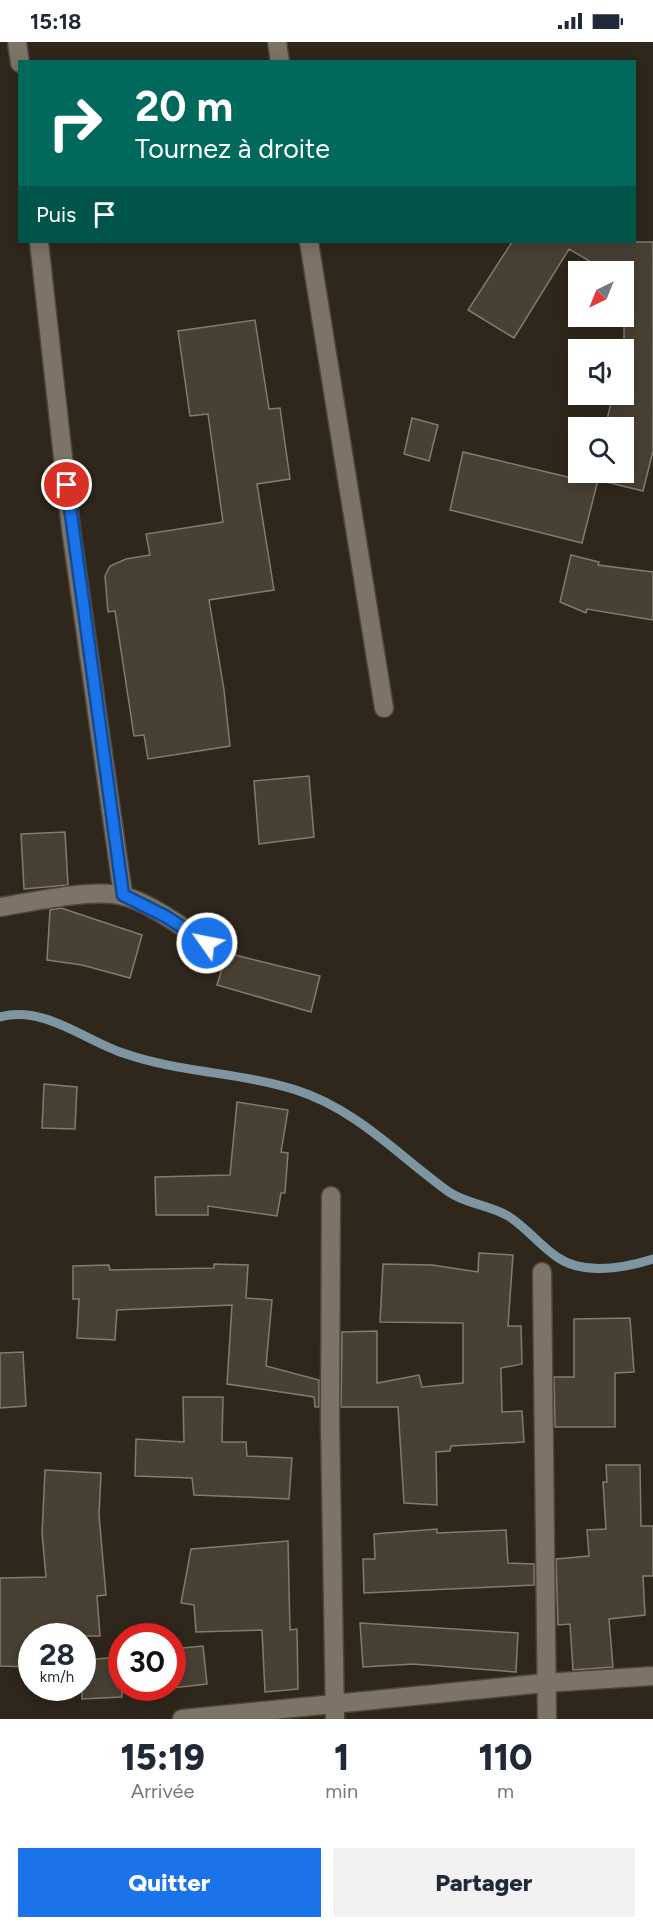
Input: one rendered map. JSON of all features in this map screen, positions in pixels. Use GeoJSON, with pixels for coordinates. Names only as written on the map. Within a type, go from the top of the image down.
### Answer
{"type":"FeatureCollection","features":[{"type":"Feature","properties":{"kind":"street"},"geometry":{"type":"LineString","coordinates":[[17,42],[20,60]]}},
{"type":"Feature","properties":{"kind":"street"},"geometry":{"type":"LineString","coordinates":[[277,42],[280,60]]}},
{"type":"Feature","properties":{"kind":"street"},"geometry":{"type":"LineString","coordinates":[[39,243],[71,529],[123,895]]}},
{"type":"Feature","properties":{"kind":"street"},"geometry":{"type":"LineString","coordinates":[[309,243],[384,708]]}},
{"type":"Feature","properties":{"kind":"street"},"geometry":{"type":"LineString","coordinates":[[0,907],[81,895],[123,895],[165,916],[207,943]]}},
{"type":"Feature","properties":{"kind":"street"},"geometry":{"type":"LineString","coordinates":[[331,1196],[330,1423],[335,1712]]}},
{"type":"Feature","properties":{"kind":"street"},"geometry":{"type":"LineString","coordinates":[[542,1272],[547,1719]]}},
{"type":"Feature","properties":{"kind":"street"},"geometry":{"type":"LineString","coordinates":[[182,1719],[335,1712],[545,1683],[653,1676]]}},
{"type":"Feature","properties":{"kind":"building"},"geometry":{"type":"Polygon","coordinates":[[[653,242],[653,451],[643,491],[610,483],[634,483],[634,417],[608,417],[610,405],[634,405],[634,339],[624,339],[624,327],[634,327],[634,261],[589,261],[569,249],[514,338],[468,310],[511,243],[653,242]]]}},
{"type":"Feature","properties":{"kind":"building"},"geometry":{"type":"Polygon","coordinates":[[[255,320],[269,409],[280,408],[290,479],[257,484],[274,590],[209,600],[224,690],[230,746],[148,759],[144,735],[134,736],[115,611],[108,612],[105,576],[110,566],[126,559],[150,555],[146,534],[223,522],[208,414],[190,416],[178,331],[255,320]]]}},
{"type":"Feature","properties":{"kind":"building"},"geometry":{"type":"Polygon","coordinates":[[[412,418],[438,425],[429,461],[404,454],[412,418]]]}},
{"type":"Feature","properties":{"kind":"building"},"geometry":{"type":"Polygon","coordinates":[[[463,452],[568,477],[568,483],[597,483],[582,543],[450,510],[463,452]]]}},
{"type":"Feature","properties":{"kind":"building"},"geometry":{"type":"Polygon","coordinates":[[[571,555],[599,562],[598,565],[653,572],[653,620],[587,609],[586,613],[560,602],[571,555]]]}},
{"type":"Feature","properties":{"kind":"building"},"geometry":{"type":"Polygon","coordinates":[[[309,776],[314,837],[259,844],[254,781],[309,776]]]}},
{"type":"Feature","properties":{"kind":"building"},"geometry":{"type":"Polygon","coordinates":[[[65,832],[68,885],[24,889],[21,834],[65,832]]]}},
{"type":"Feature","properties":{"kind":"building"},"geometry":{"type":"Polygon","coordinates":[[[61,908],[142,935],[130,978],[82,965],[47,960],[50,910],[61,908]]]}},
{"type":"Feature","properties":{"kind":"building"},"geometry":{"type":"Polygon","coordinates":[[[227,953],[320,976],[311,1012],[217,985],[227,953]]]}},
{"type":"Feature","properties":{"kind":"building"},"geometry":{"type":"Polygon","coordinates":[[[44,1084],[77,1087],[75,1129],[42,1128],[44,1084]]]}},
{"type":"Feature","properties":{"kind":"building"},"geometry":{"type":"Polygon","coordinates":[[[237,1102],[288,1110],[281,1152],[288,1153],[285,1193],[281,1193],[277,1216],[208,1206],[208,1215],[156,1215],[155,1177],[230,1175],[237,1102]]]}},
{"type":"Feature","properties":{"kind":"building"},"geometry":{"type":"Polygon","coordinates":[[[479,1253],[513,1255],[508,1326],[521,1326],[522,1364],[501,1368],[502,1412],[522,1411],[524,1442],[451,1446],[450,1451],[436,1452],[437,1505],[404,1503],[398,1407],[341,1407],[342,1332],[377,1331],[377,1383],[419,1375],[422,1387],[463,1383],[463,1323],[380,1322],[383,1264],[432,1265],[478,1272],[479,1253]]]}},
{"type":"Feature","properties":{"kind":"building"},"geometry":{"type":"Polygon","coordinates":[[[214,1264],[248,1265],[246,1298],[272,1300],[266,1366],[319,1380],[319,1407],[315,1407],[314,1397],[227,1384],[232,1305],[117,1310],[115,1340],[77,1338],[79,1299],[73,1299],[73,1266],[109,1265],[110,1270],[214,1268],[214,1264]]]}},
{"type":"Feature","properties":{"kind":"building"},"geometry":{"type":"Polygon","coordinates":[[[630,1318],[634,1372],[615,1373],[615,1427],[555,1427],[554,1377],[574,1377],[574,1319],[630,1318]]]}},
{"type":"Feature","properties":{"kind":"building"},"geometry":{"type":"Polygon","coordinates":[[[23,1352],[26,1406],[0,1408],[0,1353],[23,1352]]]}},
{"type":"Feature","properties":{"kind":"building"},"geometry":{"type":"Polygon","coordinates":[[[183,1397],[223,1397],[222,1442],[246,1442],[247,1456],[292,1458],[289,1499],[194,1495],[192,1478],[135,1476],[136,1439],[184,1442],[183,1397]]]}},
{"type":"Feature","properties":{"kind":"building"},"geometry":{"type":"Polygon","coordinates":[[[606,1465],[640,1465],[641,1526],[653,1526],[653,1576],[643,1576],[645,1615],[609,1619],[613,1667],[573,1670],[570,1624],[558,1625],[556,1559],[589,1556],[587,1530],[606,1529],[603,1482],[607,1482],[606,1465]]]}},
{"type":"Feature","properties":{"kind":"building"},"geometry":{"type":"Polygon","coordinates":[[[45,1470],[101,1473],[99,1515],[106,1595],[97,1596],[100,1636],[96,1636],[96,1623],[18,1623],[18,1667],[0,1666],[0,1578],[46,1577],[42,1533],[45,1470]]]}},
{"type":"Feature","properties":{"kind":"building"},"geometry":{"type":"Polygon","coordinates":[[[437,1529],[437,1533],[506,1530],[508,1563],[534,1564],[534,1585],[364,1593],[363,1559],[375,1559],[374,1534],[437,1529]]]}},
{"type":"Feature","properties":{"kind":"building"},"geometry":{"type":"Polygon","coordinates":[[[288,1541],[290,1630],[297,1629],[298,1689],[265,1692],[262,1630],[196,1632],[194,1605],[181,1603],[191,1549],[288,1541]]]}},
{"type":"Feature","properties":{"kind":"building"},"geometry":{"type":"Polygon","coordinates":[[[360,1623],[518,1633],[516,1672],[413,1664],[363,1667],[360,1623]]]}},
{"type":"Feature","properties":{"kind":"building"},"geometry":{"type":"Polygon","coordinates":[[[203,1646],[207,1684],[186,1686],[186,1648],[203,1646]]]}},
{"type":"Feature","properties":{"kind":"building"},"geometry":{"type":"Polygon","coordinates":[[[108,1658],[108,1698],[96,1698],[96,1659],[108,1658]]]}},
{"type":"Feature","properties":{"kind":"waterway"},"geometry":{"type":"LineString","coordinates":[[0,1017],[16,1015],[48,1020],[108,1047],[144,1060],[253,1079],[318,1098],[358,1121],[449,1192],[508,1216],[550,1252],[568,1263],[579,1267],[604,1268],[653,1259]]}},
{"type":"Feature","properties":{"kind":"route"},"geometry":{"type":"LineString","coordinates":[[67,485],[71,529],[123,895],[165,916],[207,943]]}}]}
